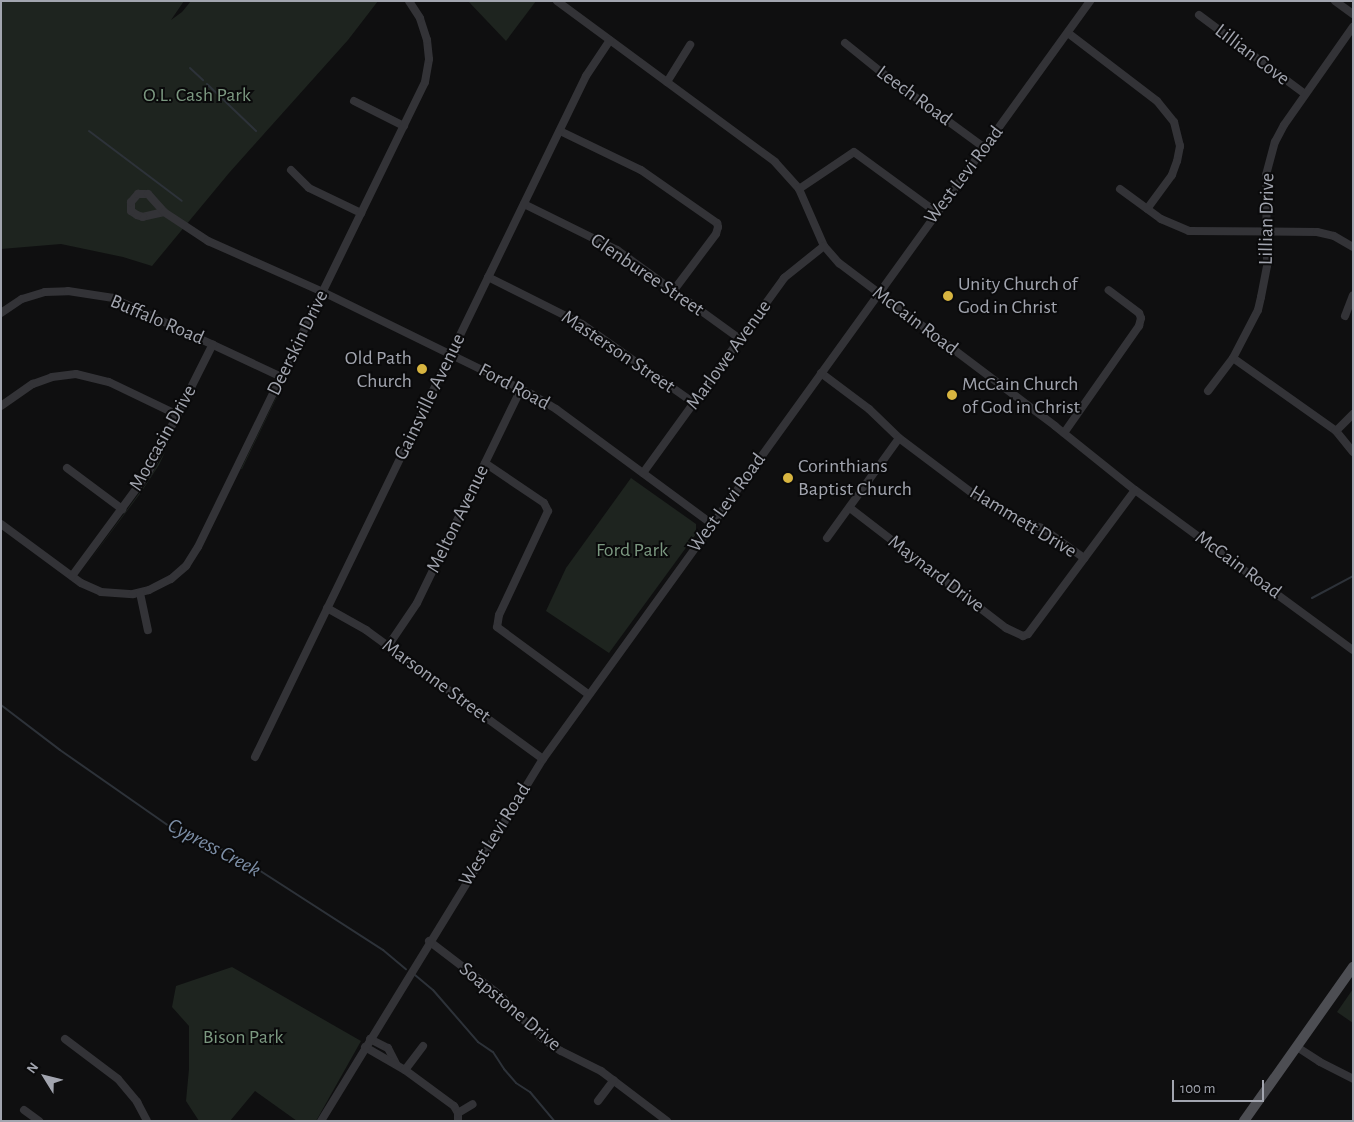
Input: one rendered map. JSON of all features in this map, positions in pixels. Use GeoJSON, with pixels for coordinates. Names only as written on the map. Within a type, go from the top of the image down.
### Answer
{"type":"FeatureCollection","features":[{"type":"Feature","properties":{"kind":"main road"},"geometry":{"type":"LineString","coordinates":[[1244,1121],[1353,967]]}},
{"type":"Feature","properties":{"kind":"street","name":"Deerskin Drive"},"geometry":{"type":"LineString","coordinates":[[1,524],[84,586],[101,592],[118,594],[140,593],[156,588],[171,580],[192,557],[282,377],[425,82],[429,59],[424,29],[409,1]]}},
{"type":"Feature","properties":{"kind":"street","name":"McCain Road"},"geometry":{"type":"LineString","coordinates":[[557,1],[775,162],[799,189],[824,246],[833,258],[1136,490],[1353,650]]}},
{"type":"Feature","properties":{"kind":"street","name":"West Levi Road"},"geometry":{"type":"LineString","coordinates":[[321,1121],[429,941],[543,758],[1090,1]]}},
{"type":"Feature","properties":{"kind":"street"},"geometry":{"type":"LineString","coordinates":[[1335,1],[1353,14]]}},
{"type":"Feature","properties":{"kind":"street","name":"Lillian Cove"},"geometry":{"type":"LineString","coordinates":[[1199,15],[1305,94]]}},
{"type":"Feature","properties":{"kind":"street","name":"Lillian Drive"},"geometry":{"type":"LineString","coordinates":[[1208,391],[1233,358],[1258,310],[1267,265],[1266,191],[1270,158],[1281,129],[1353,27]]}},
{"type":"Feature","properties":{"kind":"street"},"geometry":{"type":"LineString","coordinates":[[1068,33],[1157,101],[1174,122],[1180,146],[1177,160],[1172,175],[1147,209]]}},
{"type":"Feature","properties":{"kind":"street","name":"Gainsville Avenue"},"geometry":{"type":"LineString","coordinates":[[255,757],[586,76],[610,40]]}},
{"type":"Feature","properties":{"kind":"street","name":"Leech Road"},"geometry":{"type":"LineString","coordinates":[[845,42],[985,148]]}},
{"type":"Feature","properties":{"kind":"street"},"geometry":{"type":"LineString","coordinates":[[667,82],[690,45]]}},
{"type":"Feature","properties":{"kind":"street"},"geometry":{"type":"LineString","coordinates":[[354,101],[404,126]]}},
{"type":"Feature","properties":{"kind":"street"},"geometry":{"type":"LineString","coordinates":[[560,131],[639,169],[717,223],[716,234],[674,290]]}},
{"type":"Feature","properties":{"kind":"street"},"geometry":{"type":"LineString","coordinates":[[799,189],[854,152],[936,212]]}},
{"type":"Feature","properties":{"kind":"street"},"geometry":{"type":"LineString","coordinates":[[291,170],[309,188],[361,213]]}},
{"type":"Feature","properties":{"kind":"street"},"geometry":{"type":"LineString","coordinates":[[1120,189],[1171,224],[1189,231],[1317,232],[1334,236],[1353,247]]}},
{"type":"Feature","properties":{"kind":"street","name":"Glenburee Street"},"geometry":{"type":"LineString","coordinates":[[524,204],[610,246],[740,339]]}},
{"type":"Feature","properties":{"kind":"street","name":"Ford Road"},"geometry":{"type":"LineString","coordinates":[[164,212],[189,230],[221,248],[323,292],[521,389],[556,409],[712,524]]}},
{"type":"Feature","properties":{"kind":"street","name":"Marlowe Avenue"},"geometry":{"type":"LineString","coordinates":[[643,473],[784,278],[824,246]]}},
{"type":"Feature","properties":{"kind":"street","name":"Masterson Street"},"geometry":{"type":"LineString","coordinates":[[488,277],[582,324],[694,403]]}},
{"type":"Feature","properties":{"kind":"street"},"geometry":{"type":"LineString","coordinates":[[1064,433],[1139,326],[1141,318],[1139,313],[1109,290]]}},
{"type":"Feature","properties":{"kind":"street","name":"Buffalo Road"},"geometry":{"type":"LineString","coordinates":[[1,313],[22,299],[45,292],[63,291],[96,295],[127,303],[282,377]]}},
{"type":"Feature","properties":{"kind":"street"},"geometry":{"type":"LineString","coordinates":[[1345,316],[1353,295]]}},
{"type":"Feature","properties":{"kind":"street","name":"Moccasin Drive"},"geometry":{"type":"LineString","coordinates":[[72,576],[148,473],[213,344]]}},
{"type":"Feature","properties":{"kind":"street"},"geometry":{"type":"LineString","coordinates":[[1233,358],[1336,431],[1353,452]]}},
{"type":"Feature","properties":{"kind":"street","name":"Hammett Drive"},"geometry":{"type":"LineString","coordinates":[[821,373],[869,409],[899,438],[990,506],[1042,528],[1084,558]]}},
{"type":"Feature","properties":{"kind":"street"},"geometry":{"type":"LineString","coordinates":[[1,406],[33,384],[52,376],[76,374],[109,382],[178,415]]}},
{"type":"Feature","properties":{"kind":"street","name":"Melton Avenue"},"geometry":{"type":"LineString","coordinates":[[388,646],[412,611],[521,389]]}},
{"type":"Feature","properties":{"kind":"street"},"geometry":{"type":"LineString","coordinates":[[1336,431],[1353,414]]}},
{"type":"Feature","properties":{"kind":"street"},"geometry":{"type":"LineString","coordinates":[[827,538],[899,438]]}},
{"type":"Feature","properties":{"kind":"street"},"geometry":{"type":"LineString","coordinates":[[485,463],[544,503],[548,511],[499,615],[497,627],[588,694]]}},
{"type":"Feature","properties":{"kind":"street"},"geometry":{"type":"LineString","coordinates":[[67,468],[122,509]]}},
{"type":"Feature","properties":{"kind":"street"},"geometry":{"type":"LineString","coordinates":[[1084,558],[1136,490]]}},
{"type":"Feature","properties":{"kind":"street","name":"Maynard Drive"},"geometry":{"type":"LineString","coordinates":[[850,508],[1006,628],[1019,635],[1025,636],[1084,558]]}},
{"type":"Feature","properties":{"kind":"street"},"geometry":{"type":"LineString","coordinates":[[140,593],[148,630]]}},
{"type":"Feature","properties":{"kind":"street","name":"Marsonne Street"},"geometry":{"type":"LineString","coordinates":[[327,608],[351,620],[543,758]]}},
{"type":"Feature","properties":{"kind":"street","name":"Soapstone Drive"},"geometry":{"type":"LineString","coordinates":[[429,941],[501,996],[540,1037],[561,1051],[596,1067],[667,1121]]}},
{"type":"Feature","properties":{"kind":"street"},"geometry":{"type":"LineString","coordinates":[[65,1039],[118,1079],[137,1102],[147,1121]]}},
{"type":"Feature","properties":{"kind":"street"},"geometry":{"type":"LineString","coordinates":[[370,1039],[388,1048],[396,1064]]}},
{"type":"Feature","properties":{"kind":"street"},"geometry":{"type":"LineString","coordinates":[[405,1070],[422,1046]]}},
{"type":"Feature","properties":{"kind":"street"},"geometry":{"type":"LineString","coordinates":[[1297,1046],[1320,1062],[1353,1079]]}},
{"type":"Feature","properties":{"kind":"street"},"geometry":{"type":"LineString","coordinates":[[365,1047],[396,1064],[454,1106],[458,1117],[473,1104]]}},
{"type":"Feature","properties":{"kind":"street"},"geometry":{"type":"LineString","coordinates":[[598,1101],[614,1080]]}},
{"type":"Feature","properties":{"kind":"street"},"geometry":{"type":"LineString","coordinates":[[24,1110],[39,1121]]}},
{"type":"Feature","properties":{"kind":"green space","name":"O.L. Cash Park"},"geometry":{"type":"Polygon","coordinates":[[[1,1],[184,1],[171,20],[182,12],[191,1],[378,1],[348,40],[229,173],[152,266],[123,257],[61,244],[1,249],[1,1]]]}},
{"type":"Feature","properties":{"kind":"green space"},"geometry":{"type":"Polygon","coordinates":[[[468,1],[536,1],[506,41],[468,1]]]}},
{"type":"Feature","properties":{"kind":"green space"},"geometry":{"type":"Polygon","coordinates":[[[305,339],[242,469],[241,469],[305,339]]]}},
{"type":"Feature","properties":{"kind":"green space"},"geometry":{"type":"Polygon","coordinates":[[[165,452],[142,491],[82,571],[146,484],[165,452]]]}},
{"type":"Feature","properties":{"kind":"green space","name":"Ford Park"},"geometry":{"type":"Polygon","coordinates":[[[631,478],[696,524],[696,534],[609,653],[546,611],[566,568],[631,478]]]}},
{"type":"Feature","properties":{"kind":"green space","name":"Bison Park"},"geometry":{"type":"Polygon","coordinates":[[[232,967],[361,1041],[316,1121],[297,1121],[255,1091],[230,1121],[199,1121],[186,1101],[189,1069],[189,1026],[172,1007],[176,986],[232,967]]]}},
{"type":"Feature","properties":{"kind":"green space"},"geometry":{"type":"Polygon","coordinates":[[[1353,989],[1353,1023],[1337,1012],[1353,989]]]}},
{"type":"Feature","properties":{"kind":"waterway"},"geometry":{"type":"LineString","coordinates":[[190,68],[203,80]]}},
{"type":"Feature","properties":{"kind":"waterway"},"geometry":{"type":"LineString","coordinates":[[207,84],[256,131]]}},
{"type":"Feature","properties":{"kind":"waterway"},"geometry":{"type":"LineString","coordinates":[[89,131],[182,201]]}},
{"type":"Feature","properties":{"kind":"waterway"},"geometry":{"type":"LineString","coordinates":[[1312,598],[1353,576]]}},
{"type":"Feature","properties":{"kind":"waterway","name":"Cypress Creek"},"geometry":{"type":"LineString","coordinates":[[1,705],[60,750],[179,833],[196,842],[231,852],[383,950],[406,969]]}},
{"type":"Feature","properties":{"kind":"waterway","name":"Cypress Creek"},"geometry":{"type":"LineString","coordinates":[[415,975],[433,990],[478,1042],[493,1052],[516,1083],[530,1092],[554,1121]]}},
{"type":"Feature","properties":{"kind":"place","name":"Unity Church of God in Christ"},"geometry":{"type":"Point","coordinates":[948,296]}},
{"type":"Feature","properties":{"kind":"place","name":"Old Path Church"},"geometry":{"type":"Point","coordinates":[422,369]}},
{"type":"Feature","properties":{"kind":"place","name":"McCain Church of God in Christ"},"geometry":{"type":"Point","coordinates":[952,395]}},
{"type":"Feature","properties":{"kind":"place","name":"Corinthians Baptist Church"},"geometry":{"type":"Point","coordinates":[788,478]}}]}
